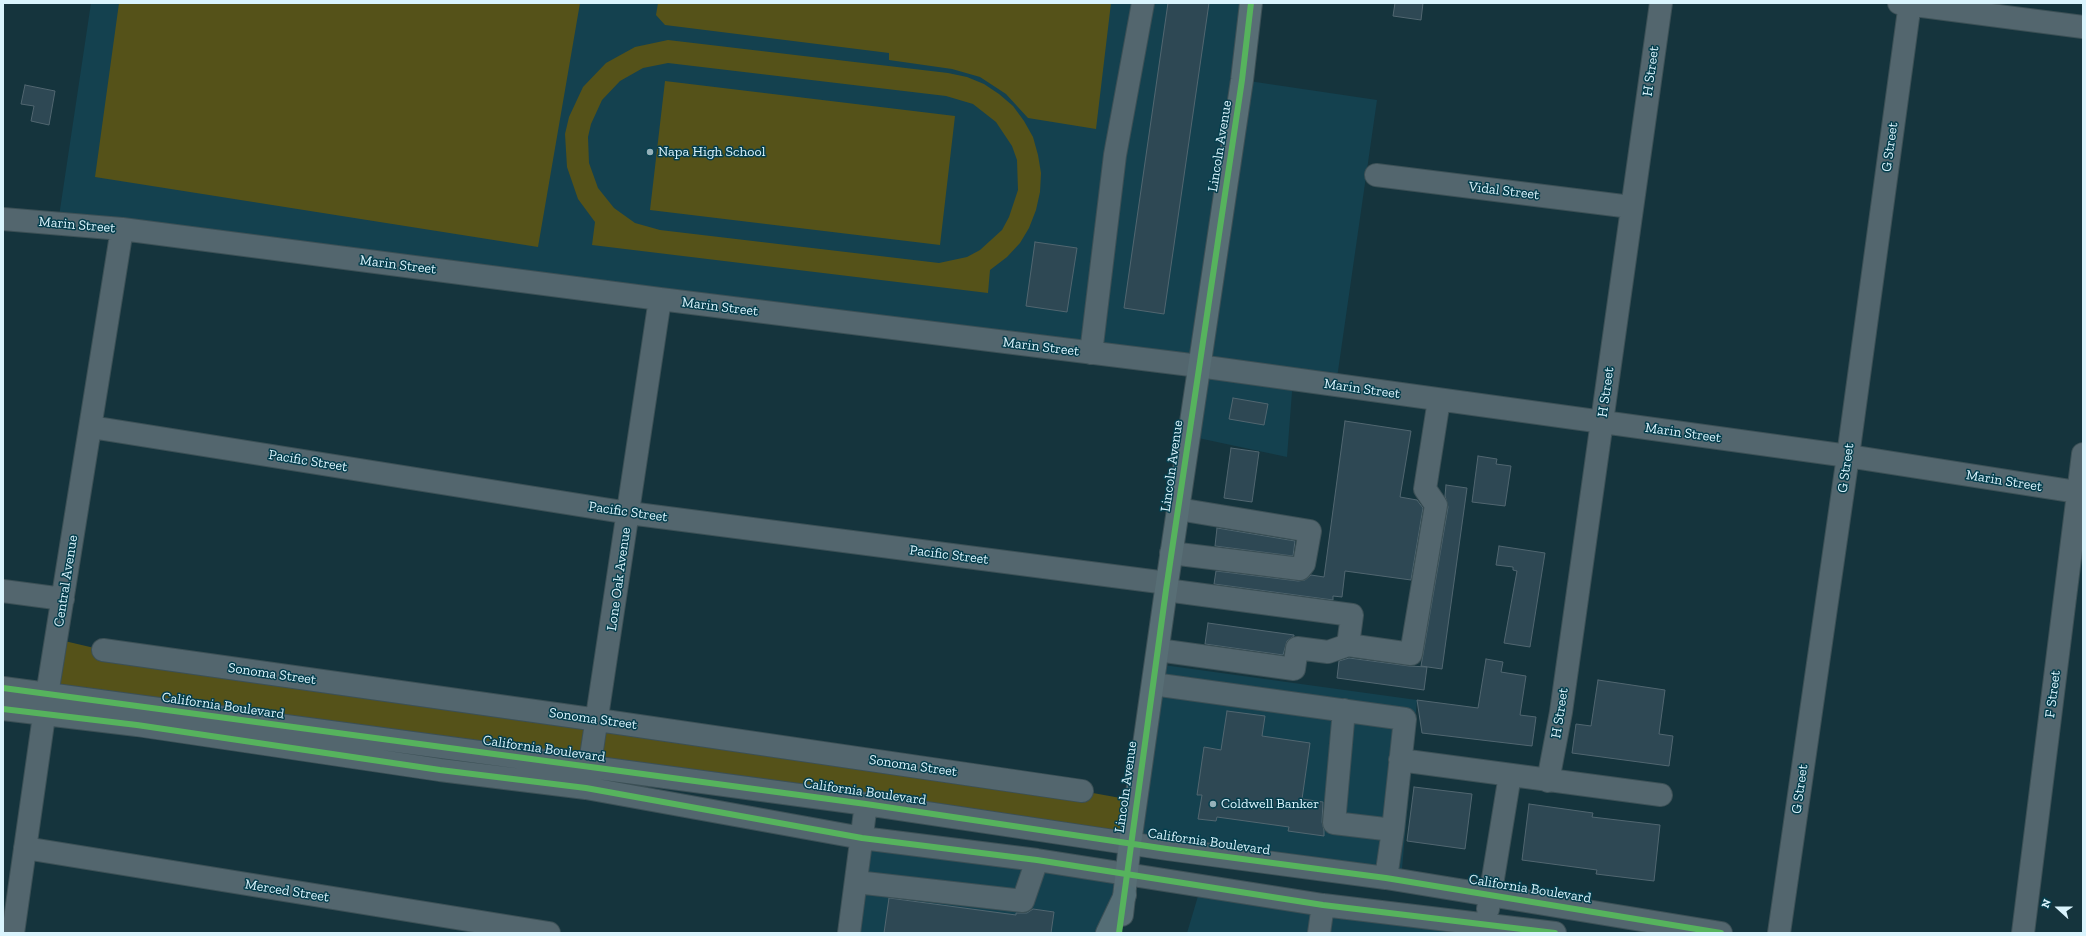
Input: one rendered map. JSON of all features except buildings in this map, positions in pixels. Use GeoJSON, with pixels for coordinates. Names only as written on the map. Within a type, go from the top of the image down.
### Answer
{"type":"FeatureCollection","features":[{"type":"Feature","properties":{"kind":"highway"},"geometry":{"type":"LineString","coordinates":[[1107,933],[1125,895]]}},
{"type":"Feature","properties":{"kind":"main road","name":"Lincoln Avenue"},"geometry":{"type":"LineString","coordinates":[[1119,933],[1166,586],[1242,80],[1251,3]]}},
{"type":"Feature","properties":{"kind":"street"},"geometry":{"type":"LineString","coordinates":[[1091,353],[1115,155],[1143,3]]}},
{"type":"Feature","properties":{"kind":"street","name":"H Street"},"geometry":{"type":"LineString","coordinates":[[1548,781],[1561,712],[1631,207],[1661,3]]}},
{"type":"Feature","properties":{"kind":"street"},"geometry":{"type":"LineString","coordinates":[[1906,4],[2083,27]]}},
{"type":"Feature","properties":{"kind":"street","name":"G Street"},"geometry":{"type":"LineString","coordinates":[[1779,933],[1848,456],[1906,4]]}},
{"type":"Feature","properties":{"kind":"street","name":"Vidal Street"},"geometry":{"type":"LineString","coordinates":[[1376,175],[1631,207]]}},
{"type":"Feature","properties":{"kind":"street","name":"Marin Street"},"geometry":{"type":"LineString","coordinates":[[3,219],[122,228],[660,299],[1199,366],[1848,456],[2077,492]]}},
{"type":"Feature","properties":{"kind":"street","name":"Central Avenue"},"geometry":{"type":"LineString","coordinates":[[13,933],[46,705],[122,228]]}},
{"type":"Feature","properties":{"kind":"street","name":"Lone Oak Avenue"},"geometry":{"type":"LineString","coordinates":[[588,778],[598,720],[660,299]]}},
{"type":"Feature","properties":{"kind":"street"},"geometry":{"type":"LineString","coordinates":[[1158,650],[1294,669],[1297,648],[1328,652],[1348,645],[1411,654],[1436,505],[1425,489],[1439,400]]}},
{"type":"Feature","properties":{"kind":"street","name":"Pacific Street"},"geometry":{"type":"LineString","coordinates":[[91,427],[629,512],[1166,586],[1352,615],[1348,645]]}},
{"type":"Feature","properties":{"kind":"street","name":"F Street"},"geometry":{"type":"LineString","coordinates":[[2023,933],[2077,492],[2083,454]]}},
{"type":"Feature","properties":{"kind":"street"},"geometry":{"type":"LineString","coordinates":[[1171,553],[1300,569],[1304,564],[1310,531],[1178,509]]}},
{"type":"Feature","properties":{"kind":"street"},"geometry":{"type":"LineString","coordinates":[[3,591],[63,599]]}},
{"type":"Feature","properties":{"kind":"street","name":"Sonoma Street"},"geometry":{"type":"LineString","coordinates":[[103,650],[598,720],[1082,791]]}},
{"type":"Feature","properties":{"kind":"street"},"geometry":{"type":"LineString","coordinates":[[1153,684],[1405,719],[1393,830],[1386,878]]}},
{"type":"Feature","properties":{"kind":"street","name":"California Boulevard"},"geometry":{"type":"LineString","coordinates":[[3,688],[46,705]]}},
{"type":"Feature","properties":{"kind":"street","name":"California Boulevard"},"geometry":{"type":"LineString","coordinates":[[3,709],[46,705],[588,778],[866,804],[1130,843],[1386,878],[1722,933]]}},
{"type":"Feature","properties":{"kind":"street"},"geometry":{"type":"LineString","coordinates":[[1344,710],[1334,823],[1393,830]]}},
{"type":"Feature","properties":{"kind":"street"},"geometry":{"type":"LineString","coordinates":[[1400,760],[1661,795]]}},
{"type":"Feature","properties":{"kind":"street"},"geometry":{"type":"LineString","coordinates":[[1486,928],[1490,894],[1510,775]]}},
{"type":"Feature","properties":{"kind":"street","name":"California Boulevard"},"geometry":{"type":"LineString","coordinates":[[588,778],[862,838],[1036,860],[1323,905],[1486,928],[1555,933]]}},
{"type":"Feature","properties":{"kind":"street"},"geometry":{"type":"LineString","coordinates":[[849,933],[866,804]]}},
{"type":"Feature","properties":{"kind":"street","name":"Merced Street"},"geometry":{"type":"LineString","coordinates":[[25,848],[546,933]]}},
{"type":"Feature","properties":{"kind":"street"},"geometry":{"type":"LineString","coordinates":[[856,882],[1023,901],[1036,860]]}},
{"type":"Feature","properties":{"kind":"street"},"geometry":{"type":"LineString","coordinates":[[1319,933],[1323,905]]}},
{"type":"Feature","properties":{"kind":"shaded area","name":"Napa High School"},"geometry":{"type":"Polygon","coordinates":[[[91,3],[1251,3],[1242,80],[1377,100],[1336,385],[1293,379],[1287,457],[1189,436],[1199,367],[58,223],[91,3]]]}},
{"type":"Feature","properties":{"kind":"shaded area"},"geometry":{"type":"Polygon","coordinates":[[[119,3],[580,3],[538,247],[95,177],[119,3]]]}},
{"type":"Feature","properties":{"kind":"shaded area"},"geometry":{"type":"Polygon","coordinates":[[[658,3],[1111,3],[1096,129],[1028,118],[1006,94],[980,77],[952,69],[889,60],[889,53],[665,25],[656,15],[658,3]]]}},
{"type":"Feature","properties":{"kind":"shaded area"},"geometry":{"type":"Polygon","coordinates":[[[668,40],[948,73],[967,77],[984,84],[1013,106],[1033,137],[1041,173],[1040,192],[1036,210],[1029,228],[1020,243],[1007,257],[990,270],[988,293],[592,245],[595,222],[578,199],[567,167],[565,134],[569,117],[583,87],[606,63],[635,47],[668,40]],[[668,63],[643,68],[620,81],[602,100],[591,124],[588,137],[589,163],[598,188],[614,208],[635,223],[660,230],[939,263],[967,257],[980,250],[1002,230],[1009,217],[1018,190],[1017,160],[1012,146],[996,122],[973,104],[946,96],[668,63]]]}},
{"type":"Feature","properties":{"kind":"shaded area"},"geometry":{"type":"Polygon","coordinates":[[[665,81],[955,116],[940,245],[650,210],[665,81]]]}},
{"type":"Feature","properties":{"kind":"shaded area"},"geometry":{"type":"Polygon","coordinates":[[[56,639],[103,650],[1082,791],[1137,801],[1130,843],[47,695],[56,639]]]}},
{"type":"Feature","properties":{"kind":"shaded area"},"geometry":{"type":"Polygon","coordinates":[[[1156,664],[1417,700],[1401,880],[1130,843],[1156,664]]]}},
{"type":"Feature","properties":{"kind":"shaded area"},"geometry":{"type":"Polygon","coordinates":[[[862,838],[1127,874],[1107,933],[849,933],[862,838]]]}},
{"type":"Feature","properties":{"kind":"shaded area"},"geometry":{"type":"Polygon","coordinates":[[[1201,886],[1555,933],[1187,933],[1201,886]]]}},
{"type":"Feature","properties":{"kind":"cycle path"},"geometry":{"type":"LineString","coordinates":[[1119,933],[1166,590],[1242,80],[1251,3]]}},
{"type":"Feature","properties":{"kind":"cycle path"},"geometry":{"type":"LineString","coordinates":[[3,688],[866,804],[1167,849],[1386,878],[1721,933]]}},
{"type":"Feature","properties":{"kind":"cycle path"},"geometry":{"type":"LineString","coordinates":[[3,709],[137,725],[440,770],[586,788],[862,838],[1037,860],[1323,905],[1555,933]]}},
{"type":"Feature","properties":{"kind":"place","name":"Napa High School"},"geometry":{"type":"Point","coordinates":[650,152]}},
{"type":"Feature","properties":{"kind":"place","name":"Coldwell Banker"},"geometry":{"type":"Point","coordinates":[1213,804]}}]}
